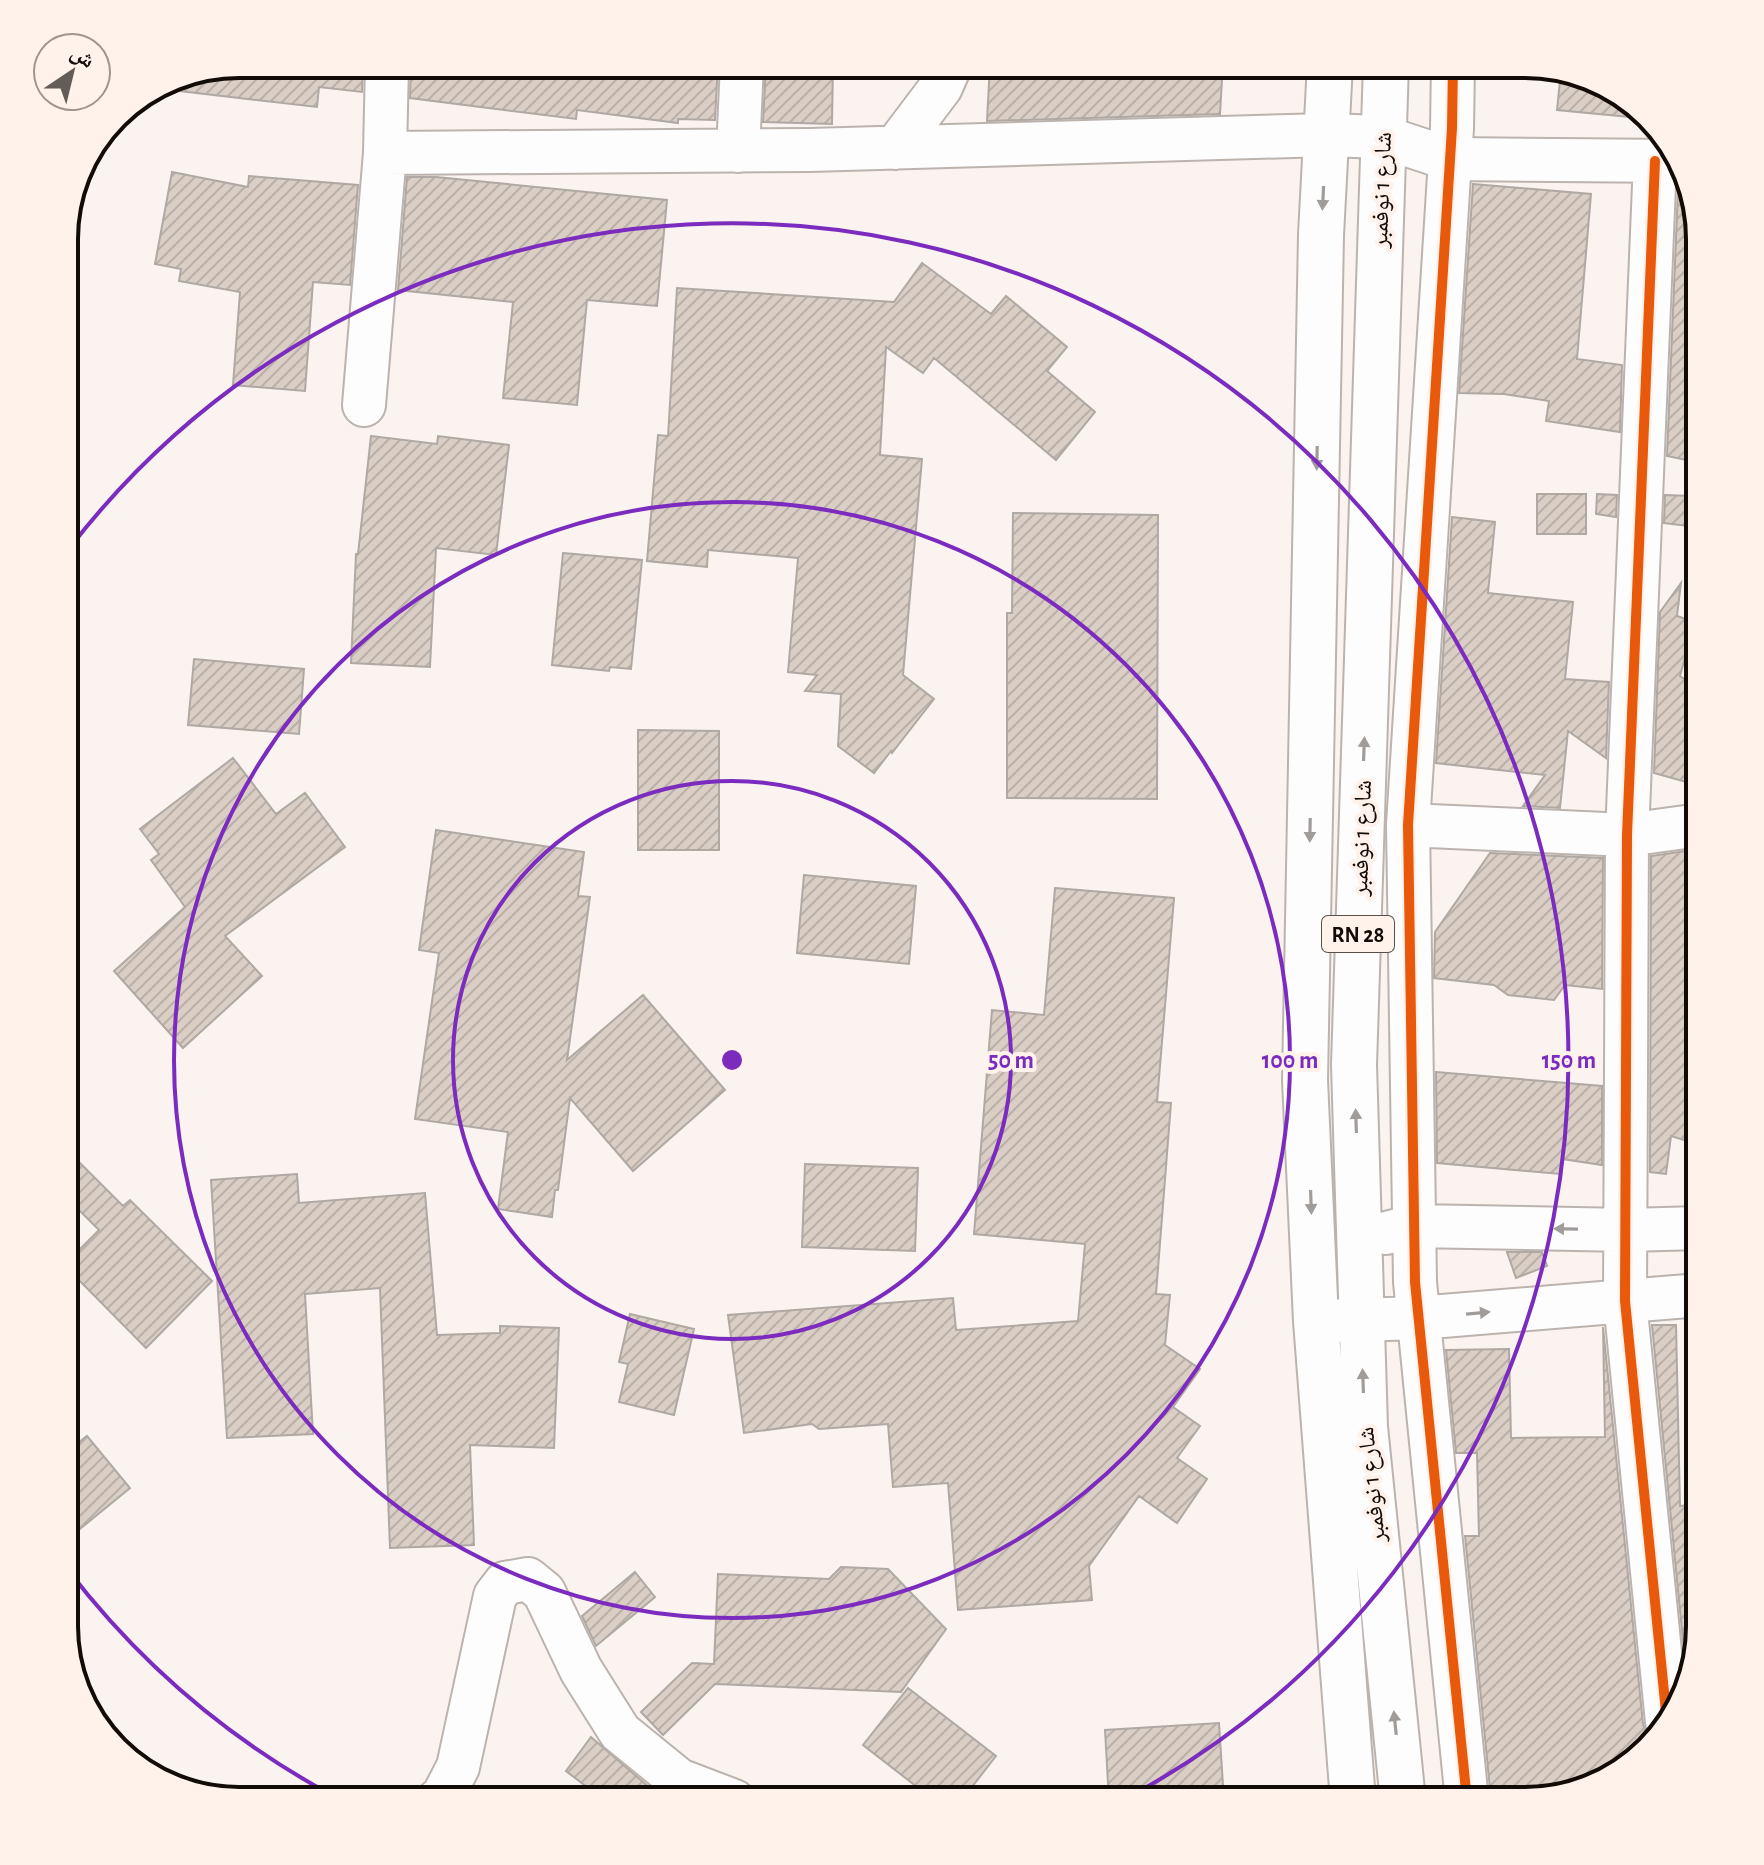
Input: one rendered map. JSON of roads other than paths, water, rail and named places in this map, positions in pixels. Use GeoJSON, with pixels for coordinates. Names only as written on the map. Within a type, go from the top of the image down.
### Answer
{"type":"FeatureCollection","features":[{"type":"Feature","properties":{"kind":"main road","name":"شارع 1 نوفمبر"},"geometry":{"type":"LineString","coordinates":[[1329,78],[1321,235],[1305,1080],[1316,1321],[1352,1787]]}},
{"type":"Feature","properties":{"kind":"main road","name":"شارع 1 نوفمبر"},"geometry":{"type":"LineString","coordinates":[[1385,78],[1354,1065],[1365,1427],[1402,1787]]}},
{"type":"Feature","properties":{"kind":"street"},"geometry":{"type":"LineString","coordinates":[[364,405],[385,153],[387,78]]}},
{"type":"Feature","properties":{"kind":"street"},"geometry":{"type":"LineString","coordinates":[[738,151],[741,78]]}},
{"type":"Feature","properties":{"kind":"street"},"geometry":{"type":"LineString","coordinates":[[895,148],[945,78]]}},
{"type":"Feature","properties":{"kind":"street"},"geometry":{"type":"LineString","coordinates":[[1453,78],[1408,825],[1415,1282],[1466,1787]]}},
{"type":"Feature","properties":{"kind":"street"},"geometry":{"type":"LineString","coordinates":[[385,153],[895,148],[1326,135],[1383,137],[1450,159],[1665,161]]}},
{"type":"Feature","properties":{"kind":"street"},"geometry":{"type":"LineString","coordinates":[[1665,1704],[1625,1301],[1627,835],[1667,164]]}},
{"type":"Feature","properties":{"kind":"street"},"geometry":{"type":"LineString","coordinates":[[1408,825],[1627,835],[1686,827]]}},
{"type":"Feature","properties":{"kind":"street"},"geometry":{"type":"LineString","coordinates":[[1313,1244],[1359,1239],[1414,1226],[1686,1228]]}},
{"type":"Feature","properties":{"kind":"street"},"geometry":{"type":"LineString","coordinates":[[1316,1321],[1418,1318],[1686,1296]]}},
{"type":"Feature","properties":{"kind":"street"},"geometry":{"type":"LineString","coordinates":[[448,1787],[458,1767],[495,1596],[505,1583],[528,1579],[544,1592],[581,1670],[620,1732],[679,1780],[697,1787]]}}]}
